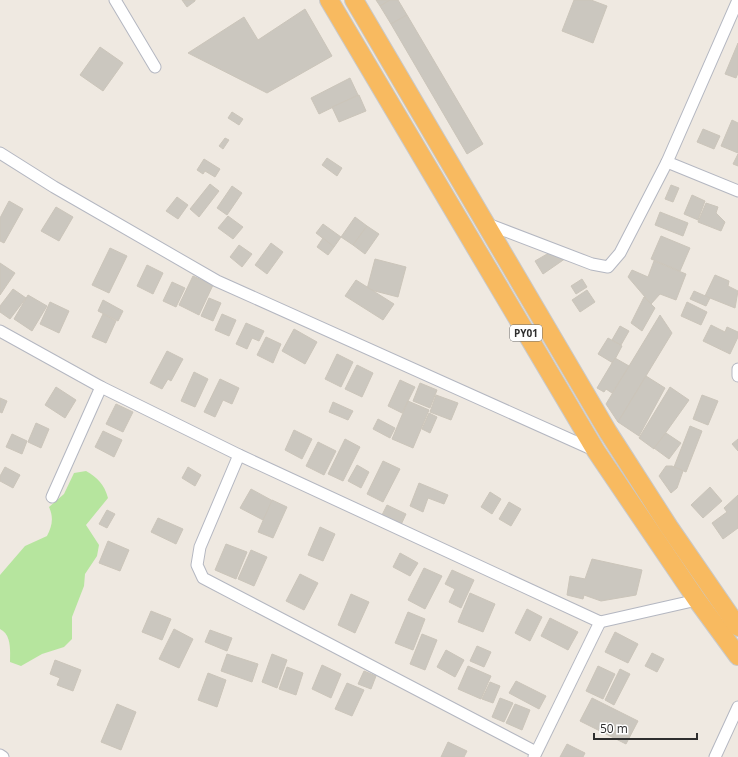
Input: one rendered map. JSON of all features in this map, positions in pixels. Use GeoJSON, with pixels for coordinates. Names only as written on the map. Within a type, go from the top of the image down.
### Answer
{"type":"FeatureCollection","features":[{"type":"Feature","properties":{"kind":"highway","name":"PY01"},"geometry":{"type":"LineString","coordinates":[[329,0],[596,451],[697,600],[738,656]]}},
{"type":"Feature","properties":{"kind":"highway","name":"PY01"},"geometry":{"type":"LineString","coordinates":[[354,0],[483,222],[608,432],[669,527],[738,627]]}},
{"type":"Feature","properties":{"kind":"street"},"geometry":{"type":"LineString","coordinates":[[115,0],[155,67]]}},
{"type":"Feature","properties":{"kind":"street"},"geometry":{"type":"LineString","coordinates":[[483,222],[592,264],[608,266],[620,253],[667,162],[738,0]]}},
{"type":"Feature","properties":{"kind":"street"},"geometry":{"type":"LineString","coordinates":[[0,152],[54,188],[217,281],[596,451]]}},
{"type":"Feature","properties":{"kind":"street"},"geometry":{"type":"LineString","coordinates":[[667,162],[738,191]]}},
{"type":"Feature","properties":{"kind":"street"},"geometry":{"type":"LineString","coordinates":[[0,331],[101,387],[239,455],[600,622],[697,600]]}},
{"type":"Feature","properties":{"kind":"street"},"geometry":{"type":"LineString","coordinates":[[738,369],[738,376]]}},
{"type":"Feature","properties":{"kind":"street"},"geometry":{"type":"LineString","coordinates":[[52,498],[101,387]]}},
{"type":"Feature","properties":{"kind":"street"},"geometry":{"type":"LineString","coordinates":[[239,455],[200,547],[197,565],[203,578],[535,754],[600,622]]}},
{"type":"Feature","properties":{"kind":"street"},"geometry":{"type":"LineString","coordinates":[[715,757],[738,708]]}},
{"type":"Feature","properties":{"kind":"green space"},"geometry":{"type":"Polygon","coordinates":[[[86,471],[100,482],[105,489],[108,498],[86,525],[99,545],[97,556],[85,574],[84,586],[72,617],[72,639],[64,647],[42,654],[21,666],[10,662],[10,648],[7,635],[0,629],[0,575],[25,546],[47,536],[52,522],[52,515],[49,507],[64,494],[74,473],[86,471]]]}},
{"type":"Feature","properties":{"kind":"building"},"geometry":{"type":"Polygon","coordinates":[[[182,0],[195,0],[195,1],[187,7],[182,0]]]}},
{"type":"Feature","properties":{"kind":"building"},"geometry":{"type":"Polygon","coordinates":[[[376,0],[390,0],[380,6],[376,0]]]}},
{"type":"Feature","properties":{"kind":"building"},"geometry":{"type":"Polygon","coordinates":[[[390,0],[398,0],[407,15],[391,24],[380,6],[390,0]]]}},
{"type":"Feature","properties":{"kind":"building"},"geometry":{"type":"Polygon","coordinates":[[[574,0],[591,0],[607,6],[593,43],[562,31],[574,0]]]}},
{"type":"Feature","properties":{"kind":"building"},"geometry":{"type":"Polygon","coordinates":[[[305,9],[332,56],[267,93],[188,53],[244,17],[258,40],[305,9]]]}},
{"type":"Feature","properties":{"kind":"building"},"geometry":{"type":"Polygon","coordinates":[[[407,15],[483,144],[467,154],[391,24],[407,15]]]}},
{"type":"Feature","properties":{"kind":"building"},"geometry":{"type":"Polygon","coordinates":[[[738,43],[738,73],[736,78],[725,74],[738,43]]]}},
{"type":"Feature","properties":{"kind":"building"},"geometry":{"type":"Polygon","coordinates":[[[100,47],[123,63],[103,91],[80,75],[100,47]]]}},
{"type":"Feature","properties":{"kind":"building"},"geometry":{"type":"Polygon","coordinates":[[[350,78],[358,95],[319,114],[311,98],[350,78]]]}},
{"type":"Feature","properties":{"kind":"building"},"geometry":{"type":"Polygon","coordinates":[[[359,95],[366,111],[339,122],[332,107],[359,95]]]}},
{"type":"Feature","properties":{"kind":"building"},"geometry":{"type":"Polygon","coordinates":[[[232,112],[243,119],[239,125],[228,118],[232,112]]]}},
{"type":"Feature","properties":{"kind":"building"},"geometry":{"type":"Polygon","coordinates":[[[732,120],[738,123],[738,153],[721,146],[732,120]]]}},
{"type":"Feature","properties":{"kind":"building"},"geometry":{"type":"Polygon","coordinates":[[[703,129],[720,136],[714,149],[697,142],[703,129]]]}},
{"type":"Feature","properties":{"kind":"building"},"geometry":{"type":"Polygon","coordinates":[[[225,138],[229,140],[223,149],[219,146],[225,138]]]}},
{"type":"Feature","properties":{"kind":"building"},"geometry":{"type":"Polygon","coordinates":[[[738,154],[738,166],[733,164],[738,154]]]}},
{"type":"Feature","properties":{"kind":"building"},"geometry":{"type":"Polygon","coordinates":[[[327,158],[342,168],[337,176],[322,165],[327,158]]]}},
{"type":"Feature","properties":{"kind":"building"},"geometry":{"type":"Polygon","coordinates":[[[204,159],[220,169],[215,177],[205,171],[203,174],[197,170],[204,159]]]}},
{"type":"Feature","properties":{"kind":"building"},"geometry":{"type":"Polygon","coordinates":[[[210,184],[219,191],[199,217],[190,209],[210,184]]]}},
{"type":"Feature","properties":{"kind":"building"},"geometry":{"type":"Polygon","coordinates":[[[671,185],[679,188],[673,202],[665,199],[671,185]]]}},
{"type":"Feature","properties":{"kind":"building"},"geometry":{"type":"Polygon","coordinates":[[[232,186],[242,193],[227,215],[217,208],[232,186]]]}},
{"type":"Feature","properties":{"kind":"building"},"geometry":{"type":"Polygon","coordinates":[[[692,195],[705,201],[698,220],[684,214],[692,195]]]}},
{"type":"Feature","properties":{"kind":"building"},"geometry":{"type":"Polygon","coordinates":[[[177,197],[188,205],[178,219],[166,211],[177,197]]]}},
{"type":"Feature","properties":{"kind":"building"},"geometry":{"type":"Polygon","coordinates":[[[9,201],[23,209],[4,243],[0,241],[0,218],[9,201]]]}},
{"type":"Feature","properties":{"kind":"building"},"geometry":{"type":"Polygon","coordinates":[[[706,203],[718,207],[716,213],[725,222],[721,231],[698,222],[706,203]]]}},
{"type":"Feature","properties":{"kind":"building"},"geometry":{"type":"Polygon","coordinates":[[[56,207],[73,217],[59,241],[41,231],[56,207]]]}},
{"type":"Feature","properties":{"kind":"building"},"geometry":{"type":"Polygon","coordinates":[[[660,212],[688,223],[683,236],[655,225],[660,212]]]}},
{"type":"Feature","properties":{"kind":"building"},"geometry":{"type":"Polygon","coordinates":[[[228,216],[243,227],[233,239],[218,228],[228,216]]]}},
{"type":"Feature","properties":{"kind":"building"},"geometry":{"type":"Polygon","coordinates":[[[355,217],[367,226],[353,245],[341,237],[355,217]]]}},
{"type":"Feature","properties":{"kind":"building"},"geometry":{"type":"Polygon","coordinates":[[[323,224],[341,237],[334,247],[316,233],[323,224]]]}},
{"type":"Feature","properties":{"kind":"building"},"geometry":{"type":"Polygon","coordinates":[[[367,226],[379,234],[365,254],[353,245],[367,226]]]}},
{"type":"Feature","properties":{"kind":"building"},"geometry":{"type":"Polygon","coordinates":[[[661,236],[690,248],[680,271],[651,259],[661,236]]]}},
{"type":"Feature","properties":{"kind":"building"},"geometry":{"type":"Polygon","coordinates":[[[323,238],[334,247],[328,255],[317,247],[323,238]]]}},
{"type":"Feature","properties":{"kind":"building"},"geometry":{"type":"Polygon","coordinates":[[[271,243],[283,252],[267,274],[255,265],[271,243]]]}},
{"type":"Feature","properties":{"kind":"building"},"geometry":{"type":"Polygon","coordinates":[[[239,245],[252,254],[242,267],[230,257],[239,245]]]}},
{"type":"Feature","properties":{"kind":"building"},"geometry":{"type":"Polygon","coordinates":[[[110,248],[127,256],[109,293],[92,285],[110,248]]]}},
{"type":"Feature","properties":{"kind":"building"},"geometry":{"type":"Polygon","coordinates":[[[554,250],[569,256],[543,274],[535,261],[554,250]]]}},
{"type":"Feature","properties":{"kind":"building"},"geometry":{"type":"Polygon","coordinates":[[[375,259],[406,267],[398,297],[367,289],[375,259]]]}},
{"type":"Feature","properties":{"kind":"building"},"geometry":{"type":"Polygon","coordinates":[[[654,261],[686,274],[676,300],[660,294],[651,304],[628,277],[632,270],[648,277],[654,261]]]}},
{"type":"Feature","properties":{"kind":"building"},"geometry":{"type":"Polygon","coordinates":[[[0,263],[15,273],[0,295],[0,263]]]}},
{"type":"Feature","properties":{"kind":"building"},"geometry":{"type":"Polygon","coordinates":[[[147,265],[163,273],[153,294],[137,286],[147,265]]]}},
{"type":"Feature","properties":{"kind":"building"},"geometry":{"type":"Polygon","coordinates":[[[715,275],[729,281],[728,286],[738,291],[735,308],[705,296],[715,275]]]}},
{"type":"Feature","properties":{"kind":"building"},"geometry":{"type":"Polygon","coordinates":[[[193,276],[213,285],[199,315],[179,305],[193,276]]]}},
{"type":"Feature","properties":{"kind":"building"},"geometry":{"type":"Polygon","coordinates":[[[582,279],[587,287],[576,294],[571,286],[582,279]]]}},
{"type":"Feature","properties":{"kind":"building"},"geometry":{"type":"Polygon","coordinates":[[[356,280],[394,304],[383,320],[345,296],[356,280]]]}},
{"type":"Feature","properties":{"kind":"building"},"geometry":{"type":"Polygon","coordinates":[[[172,282],[185,288],[176,307],[163,301],[172,282]]]}},
{"type":"Feature","properties":{"kind":"building"},"geometry":{"type":"Polygon","coordinates":[[[13,289],[26,298],[10,319],[0,312],[0,306],[13,289]]]}},
{"type":"Feature","properties":{"kind":"building"},"geometry":{"type":"Polygon","coordinates":[[[587,290],[595,302],[580,312],[572,300],[587,290]]]}},
{"type":"Feature","properties":{"kind":"building"},"geometry":{"type":"Polygon","coordinates":[[[694,291],[710,298],[706,306],[690,299],[694,291]]]}},
{"type":"Feature","properties":{"kind":"building"},"geometry":{"type":"Polygon","coordinates":[[[28,295],[47,306],[32,331],[14,319],[28,295]]]}},
{"type":"Feature","properties":{"kind":"building"},"geometry":{"type":"Polygon","coordinates":[[[644,297],[655,308],[642,331],[631,323],[644,297]]]}},
{"type":"Feature","properties":{"kind":"building"},"geometry":{"type":"Polygon","coordinates":[[[209,298],[221,303],[213,321],[201,316],[209,298]]]}},
{"type":"Feature","properties":{"kind":"building"},"geometry":{"type":"Polygon","coordinates":[[[103,300],[123,311],[118,321],[98,311],[103,300]]]}},
{"type":"Feature","properties":{"kind":"building"},"geometry":{"type":"Polygon","coordinates":[[[50,302],[69,311],[59,333],[40,324],[50,302]]]}},
{"type":"Feature","properties":{"kind":"building"},"geometry":{"type":"Polygon","coordinates":[[[687,302],[707,312],[701,325],[681,316],[687,302]]]}},
{"type":"Feature","properties":{"kind":"building"},"geometry":{"type":"Polygon","coordinates":[[[103,314],[116,321],[106,343],[92,337],[103,314]]]}},
{"type":"Feature","properties":{"kind":"building"},"geometry":{"type":"Polygon","coordinates":[[[222,314],[236,320],[229,336],[215,330],[222,314]]]}},
{"type":"Feature","properties":{"kind":"building"},"geometry":{"type":"Polygon","coordinates":[[[660,315],[672,333],[618,422],[606,404],[660,315]]]}},
{"type":"Feature","properties":{"kind":"building"},"geometry":{"type":"Polygon","coordinates":[[[246,323],[264,331],[259,341],[252,338],[247,349],[236,344],[246,323]]]}},
{"type":"Feature","properties":{"kind":"building"},"geometry":{"type":"Polygon","coordinates":[[[711,325],[725,332],[727,327],[738,332],[738,337],[730,354],[703,341],[711,325]]]}},
{"type":"Feature","properties":{"kind":"building"},"geometry":{"type":"Polygon","coordinates":[[[620,326],[629,331],[621,345],[612,340],[620,326]]]}},
{"type":"Feature","properties":{"kind":"building"},"geometry":{"type":"Polygon","coordinates":[[[294,329],[317,342],[305,364],[282,351],[294,329]]]}},
{"type":"Feature","properties":{"kind":"building"},"geometry":{"type":"Polygon","coordinates":[[[266,337],[281,344],[273,363],[257,355],[266,337]]]}},
{"type":"Feature","properties":{"kind":"building"},"geometry":{"type":"Polygon","coordinates":[[[608,338],[622,346],[613,363],[598,354],[608,338]]]}},
{"type":"Feature","properties":{"kind":"building"},"geometry":{"type":"Polygon","coordinates":[[[167,351],[183,359],[171,381],[168,379],[162,389],[150,383],[167,351]]]}},
{"type":"Feature","properties":{"kind":"building"},"geometry":{"type":"Polygon","coordinates":[[[337,354],[353,362],[341,387],[325,379],[337,354]]]}},
{"type":"Feature","properties":{"kind":"building"},"geometry":{"type":"Polygon","coordinates":[[[615,358],[629,366],[612,393],[606,389],[604,392],[597,388],[615,358]]]}},
{"type":"Feature","properties":{"kind":"building"},"geometry":{"type":"Polygon","coordinates":[[[357,365],[373,373],[362,397],[345,389],[357,365]]]}},
{"type":"Feature","properties":{"kind":"building"},"geometry":{"type":"Polygon","coordinates":[[[194,372],[208,379],[195,407],[181,401],[194,372]]]}},
{"type":"Feature","properties":{"kind":"building"},"geometry":{"type":"Polygon","coordinates":[[[646,376],[665,388],[639,436],[618,422],[646,376]]]}},
{"type":"Feature","properties":{"kind":"building"},"geometry":{"type":"Polygon","coordinates":[[[220,379],[239,388],[232,404],[223,400],[215,417],[204,412],[220,379]]]}},
{"type":"Feature","properties":{"kind":"building"},"geometry":{"type":"Polygon","coordinates":[[[400,380],[415,387],[402,413],[388,406],[400,380]]]}},
{"type":"Feature","properties":{"kind":"building"},"geometry":{"type":"Polygon","coordinates":[[[420,383],[437,390],[430,408],[413,401],[420,383]]]}},
{"type":"Feature","properties":{"kind":"building"},"geometry":{"type":"Polygon","coordinates":[[[56,387],[76,400],[65,418],[45,405],[56,387]]]}},
{"type":"Feature","properties":{"kind":"building"},"geometry":{"type":"Polygon","coordinates":[[[670,387],[689,400],[654,449],[639,438],[670,387]]]}},
{"type":"Feature","properties":{"kind":"building"},"geometry":{"type":"Polygon","coordinates":[[[436,395],[458,403],[451,420],[430,412],[436,395]]]}},
{"type":"Feature","properties":{"kind":"building"},"geometry":{"type":"Polygon","coordinates":[[[702,395],[718,401],[708,425],[693,419],[702,395]]]}},
{"type":"Feature","properties":{"kind":"building"},"geometry":{"type":"Polygon","coordinates":[[[0,398],[7,401],[2,413],[0,412],[0,398]]]}},
{"type":"Feature","properties":{"kind":"building"},"geometry":{"type":"Polygon","coordinates":[[[408,401],[429,410],[413,448],[392,439],[408,401]]]}},
{"type":"Feature","properties":{"kind":"building"},"geometry":{"type":"Polygon","coordinates":[[[333,402],[353,411],[348,420],[329,412],[333,402]]]}},
{"type":"Feature","properties":{"kind":"building"},"geometry":{"type":"Polygon","coordinates":[[[116,404],[133,412],[123,432],[106,424],[116,404]]]}},
{"type":"Feature","properties":{"kind":"building"},"geometry":{"type":"Polygon","coordinates":[[[429,413],[437,417],[430,433],[422,429],[429,413]]]}},
{"type":"Feature","properties":{"kind":"building"},"geometry":{"type":"Polygon","coordinates":[[[378,419],[395,428],[390,438],[373,429],[378,419]]]}},
{"type":"Feature","properties":{"kind":"building"},"geometry":{"type":"Polygon","coordinates":[[[36,423],[49,429],[41,448],[28,442],[36,423]]]}},
{"type":"Feature","properties":{"kind":"building"},"geometry":{"type":"Polygon","coordinates":[[[690,426],[702,431],[686,472],[674,467],[690,426]]]}},
{"type":"Feature","properties":{"kind":"building"},"geometry":{"type":"Polygon","coordinates":[[[294,430],[312,439],[302,459],[285,450],[294,430]]]}},
{"type":"Feature","properties":{"kind":"building"},"geometry":{"type":"Polygon","coordinates":[[[103,431],[122,440],[114,457],[95,447],[103,431]]]}},
{"type":"Feature","properties":{"kind":"building"},"geometry":{"type":"Polygon","coordinates":[[[666,433],[681,443],[669,459],[654,448],[666,433]]]}},
{"type":"Feature","properties":{"kind":"building"},"geometry":{"type":"Polygon","coordinates":[[[12,434],[27,441],[22,454],[6,447],[12,434]]]}},
{"type":"Feature","properties":{"kind":"building"},"geometry":{"type":"Polygon","coordinates":[[[345,439],[360,447],[343,481],[328,474],[345,439]]]}},
{"type":"Feature","properties":{"kind":"building"},"geometry":{"type":"Polygon","coordinates":[[[738,439],[738,451],[732,444],[738,439]]]}},
{"type":"Feature","properties":{"kind":"building"},"geometry":{"type":"Polygon","coordinates":[[[318,442],[336,451],[324,475],[306,466],[318,442]]]}},
{"type":"Feature","properties":{"kind":"building"},"geometry":{"type":"Polygon","coordinates":[[[383,461],[400,469],[383,502],[367,494],[383,461]]]}},
{"type":"Feature","properties":{"kind":"building"},"geometry":{"type":"Polygon","coordinates":[[[357,465],[369,472],[361,488],[348,481],[357,465]]]}},
{"type":"Feature","properties":{"kind":"building"},"geometry":{"type":"Polygon","coordinates":[[[666,466],[672,466],[683,471],[677,488],[671,493],[659,476],[666,466]]]}},
{"type":"Feature","properties":{"kind":"building"},"geometry":{"type":"Polygon","coordinates":[[[5,467],[20,475],[13,488],[0,481],[0,476],[5,467]]]}},
{"type":"Feature","properties":{"kind":"building"},"geometry":{"type":"Polygon","coordinates":[[[188,467],[201,475],[195,486],[182,478],[188,467]]]}},
{"type":"Feature","properties":{"kind":"building"},"geometry":{"type":"Polygon","coordinates":[[[419,483],[448,495],[444,504],[428,498],[423,512],[410,506],[419,483]]]}},
{"type":"Feature","properties":{"kind":"building"},"geometry":{"type":"Polygon","coordinates":[[[710,487],[722,501],[703,518],[691,505],[710,487]]]}},
{"type":"Feature","properties":{"kind":"building"},"geometry":{"type":"Polygon","coordinates":[[[251,489],[273,501],[263,520],[240,508],[251,489]]]}},
{"type":"Feature","properties":{"kind":"building"},"geometry":{"type":"Polygon","coordinates":[[[490,492],[501,499],[492,514],[481,507],[490,492]]]}},
{"type":"Feature","properties":{"kind":"building"},"geometry":{"type":"Polygon","coordinates":[[[738,495],[738,528],[723,539],[712,523],[727,512],[724,508],[738,495]]]}},
{"type":"Feature","properties":{"kind":"building"},"geometry":{"type":"Polygon","coordinates":[[[272,500],[287,507],[273,538],[258,532],[272,500]]]}},
{"type":"Feature","properties":{"kind":"building"},"geometry":{"type":"Polygon","coordinates":[[[509,502],[521,509],[511,526],[499,519],[509,502]]]}},
{"type":"Feature","properties":{"kind":"building"},"geometry":{"type":"Polygon","coordinates":[[[387,505],[406,514],[400,527],[381,517],[387,505]]]}},
{"type":"Feature","properties":{"kind":"building"},"geometry":{"type":"Polygon","coordinates":[[[107,510],[115,514],[107,528],[99,524],[107,510]]]}},
{"type":"Feature","properties":{"kind":"building"},"geometry":{"type":"Polygon","coordinates":[[[158,518],[183,529],[176,544],[151,532],[158,518]]]}},
{"type":"Feature","properties":{"kind":"building"},"geometry":{"type":"Polygon","coordinates":[[[320,527],[335,534],[323,561],[308,555],[320,527]]]}},
{"type":"Feature","properties":{"kind":"building"},"geometry":{"type":"Polygon","coordinates":[[[108,541],[129,550],[120,571],[99,563],[108,541]]]}},
{"type":"Feature","properties":{"kind":"building"},"geometry":{"type":"Polygon","coordinates":[[[226,544],[247,552],[236,579],[215,570],[226,544]]]}},
{"type":"Feature","properties":{"kind":"building"},"geometry":{"type":"Polygon","coordinates":[[[251,550],[267,557],[254,586],[238,579],[251,550]]]}},
{"type":"Feature","properties":{"kind":"building"},"geometry":{"type":"Polygon","coordinates":[[[400,553],[418,563],[410,576],[393,567],[400,553]]]}},
{"type":"Feature","properties":{"kind":"building"},"geometry":{"type":"Polygon","coordinates":[[[592,559],[642,570],[636,595],[601,601],[584,595],[583,599],[567,595],[570,576],[585,579],[592,559]]]}},
{"type":"Feature","properties":{"kind":"building"},"geometry":{"type":"Polygon","coordinates":[[[424,568],[442,576],[425,609],[408,600],[424,568]]]}},
{"type":"Feature","properties":{"kind":"building"},"geometry":{"type":"Polygon","coordinates":[[[452,570],[474,580],[461,608],[449,602],[455,589],[445,584],[452,570]]]}},
{"type":"Feature","properties":{"kind":"building"},"geometry":{"type":"Polygon","coordinates":[[[300,574],[318,583],[304,610],[286,601],[300,574]]]}},
{"type":"Feature","properties":{"kind":"building"},"geometry":{"type":"Polygon","coordinates":[[[470,593],[495,604],[483,632],[458,622],[470,593]]]}},
{"type":"Feature","properties":{"kind":"building"},"geometry":{"type":"Polygon","coordinates":[[[351,594],[369,602],[355,633],[338,625],[351,594]]]}},
{"type":"Feature","properties":{"kind":"building"},"geometry":{"type":"Polygon","coordinates":[[[527,609],[542,617],[530,641],[515,633],[527,609]]]}},
{"type":"Feature","properties":{"kind":"building"},"geometry":{"type":"Polygon","coordinates":[[[151,611],[171,619],[162,640],[142,632],[151,611]]]}},
{"type":"Feature","properties":{"kind":"building"},"geometry":{"type":"Polygon","coordinates":[[[408,612],[425,619],[413,650],[395,643],[408,612]]]}},
{"type":"Feature","properties":{"kind":"building"},"geometry":{"type":"Polygon","coordinates":[[[550,618],[578,632],[568,650],[541,636],[550,618]]]}},
{"type":"Feature","properties":{"kind":"building"},"geometry":{"type":"Polygon","coordinates":[[[174,629],[193,639],[179,668],[159,659],[174,629]]]}},
{"type":"Feature","properties":{"kind":"building"},"geometry":{"type":"Polygon","coordinates":[[[210,630],[232,638],[227,651],[205,642],[210,630]]]}},
{"type":"Feature","properties":{"kind":"building"},"geometry":{"type":"Polygon","coordinates":[[[615,632],[638,644],[628,663],[605,652],[615,632]]]}},
{"type":"Feature","properties":{"kind":"building"},"geometry":{"type":"Polygon","coordinates":[[[422,634],[437,640],[425,670],[410,664],[422,634]]]}},
{"type":"Feature","properties":{"kind":"building"},"geometry":{"type":"Polygon","coordinates":[[[477,646],[491,652],[484,667],[470,661],[477,646]]]}},
{"type":"Feature","properties":{"kind":"building"},"geometry":{"type":"Polygon","coordinates":[[[446,650],[464,660],[455,677],[437,667],[446,650]]]}},
{"type":"Feature","properties":{"kind":"building"},"geometry":{"type":"Polygon","coordinates":[[[652,653],[664,659],[657,672],[645,666],[652,653]]]}},
{"type":"Feature","properties":{"kind":"building"},"geometry":{"type":"Polygon","coordinates":[[[227,654],[258,664],[252,682],[221,671],[227,654]]]}},
{"type":"Feature","properties":{"kind":"building"},"geometry":{"type":"Polygon","coordinates":[[[272,654],[287,660],[277,688],[262,682],[272,654]]]}},
{"type":"Feature","properties":{"kind":"building"},"geometry":{"type":"Polygon","coordinates":[[[55,660],[81,670],[73,691],[57,685],[60,678],[50,674],[55,660]]]}},
{"type":"Feature","properties":{"kind":"building"},"geometry":{"type":"Polygon","coordinates":[[[322,665],[341,674],[331,698],[312,689],[322,665]]]}},
{"type":"Feature","properties":{"kind":"building"},"geometry":{"type":"Polygon","coordinates":[[[468,666],[491,676],[481,699],[458,689],[468,666]]]}},
{"type":"Feature","properties":{"kind":"building"},"geometry":{"type":"Polygon","coordinates":[[[598,666],[615,674],[603,699],[586,691],[598,666]]]}},
{"type":"Feature","properties":{"kind":"building"},"geometry":{"type":"Polygon","coordinates":[[[287,667],[303,673],[296,695],[279,689],[287,667]]]}},
{"type":"Feature","properties":{"kind":"building"},"geometry":{"type":"Polygon","coordinates":[[[620,669],[630,674],[614,705],[605,700],[620,669]]]}},
{"type":"Feature","properties":{"kind":"building"},"geometry":{"type":"Polygon","coordinates":[[[364,671],[376,676],[371,689],[358,684],[364,671]]]}},
{"type":"Feature","properties":{"kind":"building"},"geometry":{"type":"Polygon","coordinates":[[[208,673],[226,680],[217,707],[198,700],[208,673]]]}},
{"type":"Feature","properties":{"kind":"building"},"geometry":{"type":"Polygon","coordinates":[[[516,681],[546,696],[539,709],[509,693],[516,681]]]}},
{"type":"Feature","properties":{"kind":"building"},"geometry":{"type":"Polygon","coordinates":[[[490,682],[500,686],[493,703],[482,699],[490,682]]]}},
{"type":"Feature","properties":{"kind":"building"},"geometry":{"type":"Polygon","coordinates":[[[347,683],[364,690],[352,716],[335,709],[347,683]]]}},
{"type":"Feature","properties":{"kind":"building"},"geometry":{"type":"Polygon","coordinates":[[[500,698],[513,703],[504,722],[492,717],[500,698]]]}},
{"type":"Feature","properties":{"kind":"building"},"geometry":{"type":"Polygon","coordinates":[[[592,698],[638,721],[626,744],[580,721],[592,698]]]}},
{"type":"Feature","properties":{"kind":"building"},"geometry":{"type":"Polygon","coordinates":[[[117,704],[136,712],[121,750],[101,742],[117,704]]]}},
{"type":"Feature","properties":{"kind":"building"},"geometry":{"type":"Polygon","coordinates":[[[515,704],[530,710],[522,730],[506,723],[515,704]]]}},
{"type":"Feature","properties":{"kind":"building"},"geometry":{"type":"Polygon","coordinates":[[[448,742],[467,751],[464,757],[441,757],[448,742]]]}},
{"type":"Feature","properties":{"kind":"building"},"geometry":{"type":"Polygon","coordinates":[[[567,744],[585,753],[583,757],[560,757],[567,744]]]}}]}
